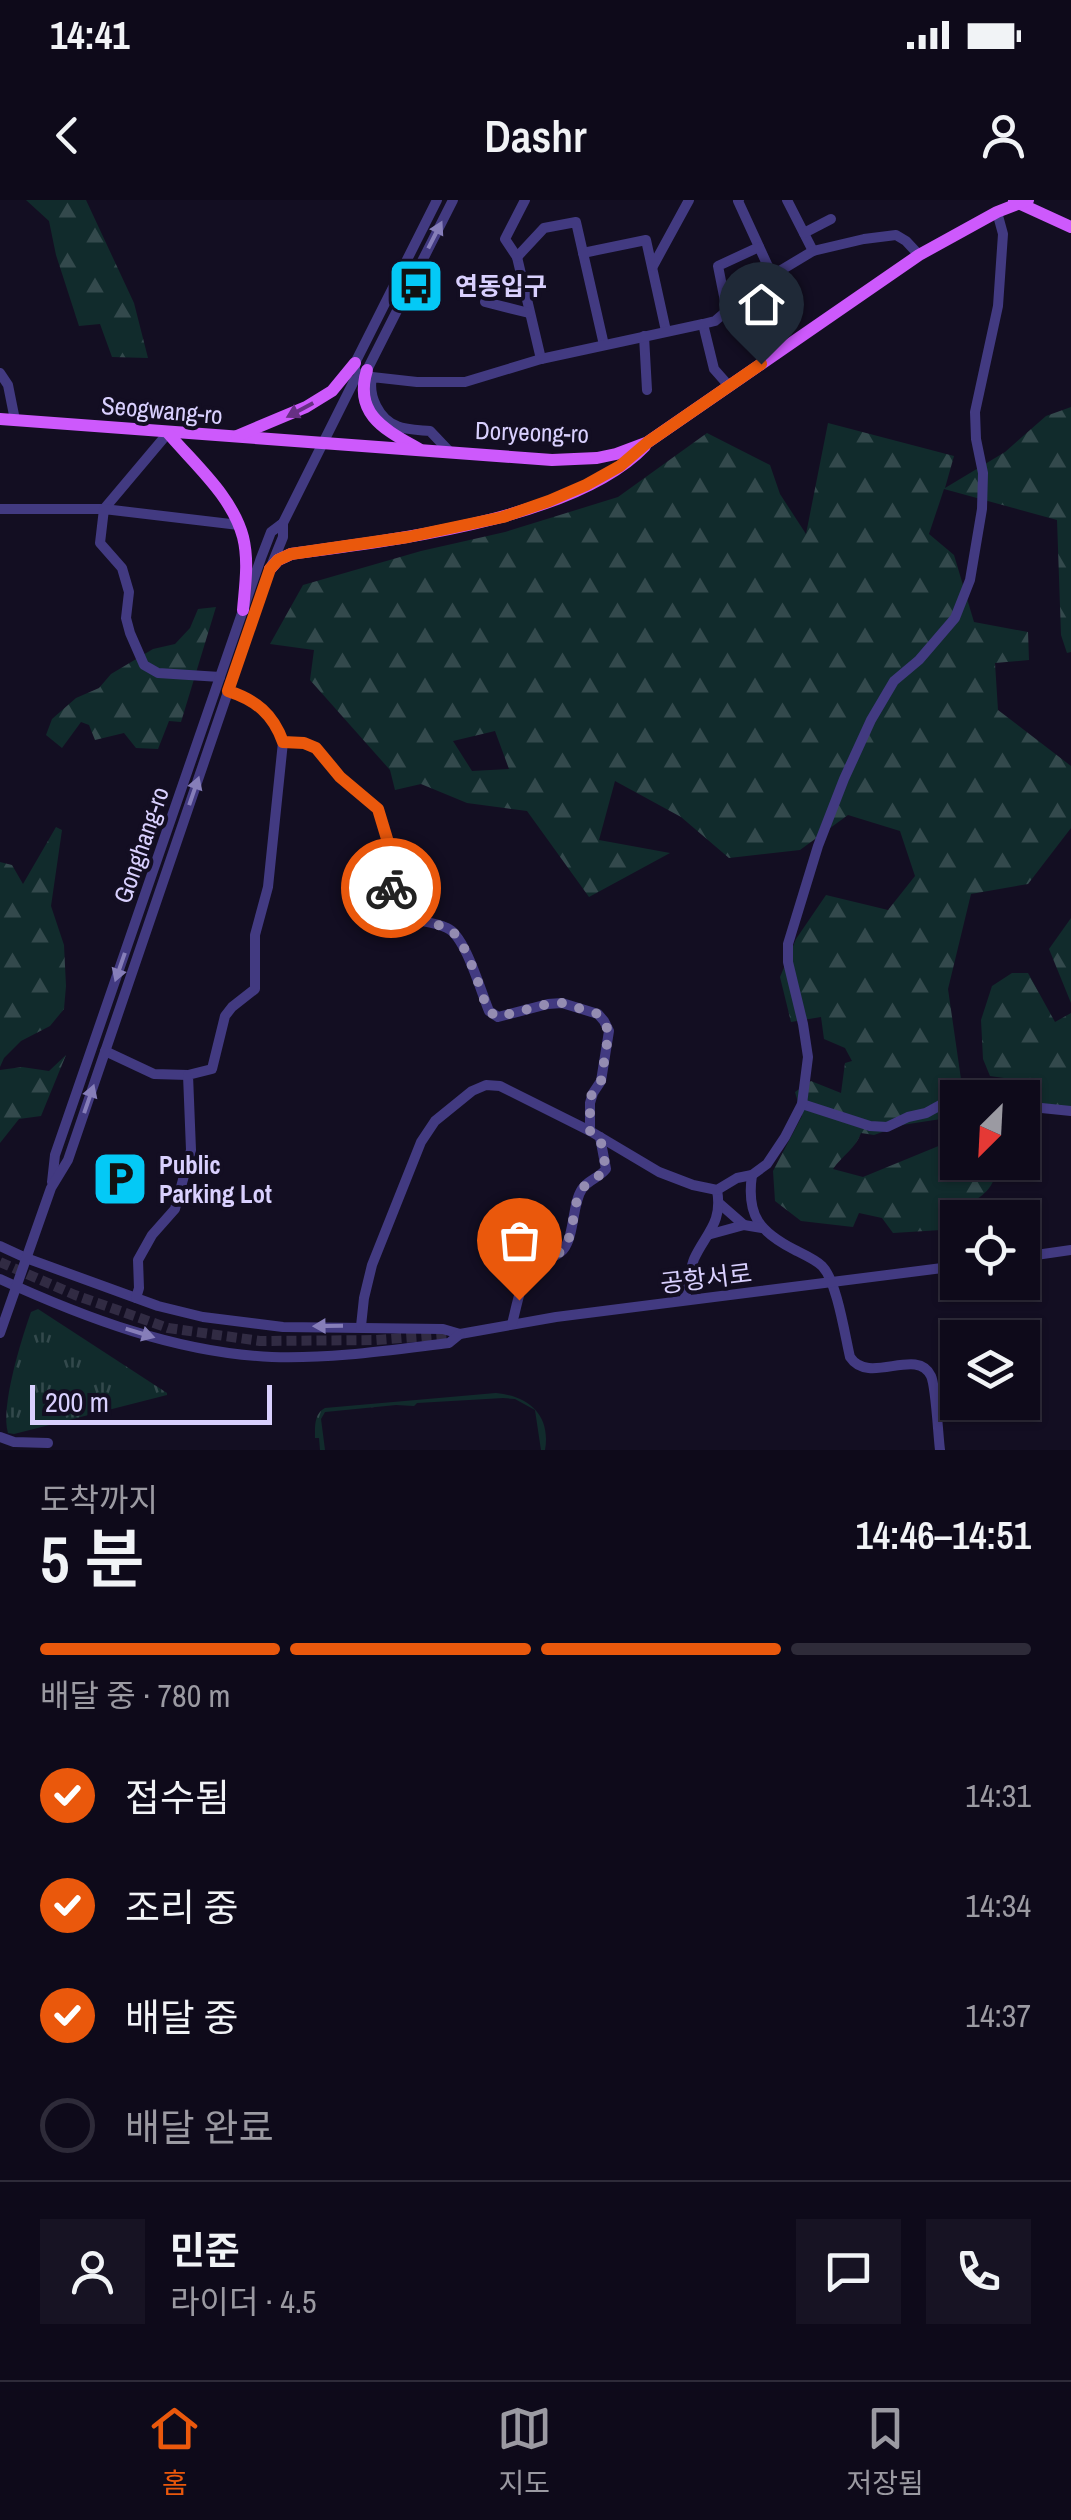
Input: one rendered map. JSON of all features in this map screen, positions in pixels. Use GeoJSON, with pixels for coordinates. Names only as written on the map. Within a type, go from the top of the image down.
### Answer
{"type":"FeatureCollection","features":[{"type":"Feature","properties":{"kind":"main road"},"geometry":{"type":"LineString","coordinates":[[1020,201],[1071,226]]}},
{"type":"Feature","properties":{"kind":"main road","name":"Doryeong-ro"},"geometry":{"type":"LineString","coordinates":[[321,444],[518,459],[576,460],[616,454],[648,442],[920,256],[1020,201]]}},
{"type":"Feature","properties":{"kind":"main road"},"geometry":{"type":"LineString","coordinates":[[232,438],[306,407],[361,366]]}},
{"type":"Feature","properties":{"kind":"main road"},"geometry":{"type":"LineString","coordinates":[[361,366],[361,387],[372,415],[385,430],[422,450]]}},
{"type":"Feature","properties":{"kind":"main road","name":"Seogwang-ro"},"geometry":{"type":"LineString","coordinates":[[0,420],[321,444]]}},
{"type":"Feature","properties":{"kind":"main road"},"geometry":{"type":"LineString","coordinates":[[168,433],[225,497],[239,525],[246,570],[243,610]]}},
{"type":"Feature","properties":{"kind":"main road"},"geometry":{"type":"LineString","coordinates":[[270,569],[291,554],[408,537],[503,517],[586,485],[620,466],[648,442]]}},
{"type":"Feature","properties":{"kind":"street"},"geometry":{"type":"LineString","coordinates":[[361,366],[436,200]]}},
{"type":"Feature","properties":{"kind":"street"},"geometry":{"type":"LineString","coordinates":[[361,366],[452,200]]}},
{"type":"Feature","properties":{"kind":"street"},"geometry":{"type":"LineString","coordinates":[[525,200],[505,239],[517,257],[541,359]]}},
{"type":"Feature","properties":{"kind":"street"},"geometry":{"type":"LineString","coordinates":[[653,267],[689,200]]}},
{"type":"Feature","properties":{"kind":"street"},"geometry":{"type":"LineString","coordinates":[[739,200],[772,275]]}},
{"type":"Feature","properties":{"kind":"street"},"geometry":{"type":"LineString","coordinates":[[787,200],[813,252]]}},
{"type":"Feature","properties":{"kind":"street"},"geometry":{"type":"LineString","coordinates":[[361,1326],[372,1265],[421,1142],[435,1121],[472,1090],[500,1086],[659,1172],[717,1190],[767,1164],[785,1137],[802,1104],[808,1057],[788,962],[788,944],[818,846],[851,764],[894,681],[919,660],[955,618],[970,580],[982,509],[983,473],[974,412],[998,306],[1004,234],[996,212]]}},
{"type":"Feature","properties":{"kind":"street"},"geometry":{"type":"LineString","coordinates":[[804,233],[831,219]]}},
{"type":"Feature","properties":{"kind":"street"},"geometry":{"type":"LineString","coordinates":[[517,257],[544,228],[576,222],[604,345]]}},
{"type":"Feature","properties":{"kind":"street"},"geometry":{"type":"LineString","coordinates":[[448,451],[430,431],[399,428],[386,420],[372,396],[372,377],[466,382],[541,359],[703,324],[715,320],[772,275],[813,252],[864,239],[896,235],[920,256]]}},
{"type":"Feature","properties":{"kind":"street"},"geometry":{"type":"LineString","coordinates":[[583,253],[646,240],[666,331]]}},
{"type":"Feature","properties":{"kind":"street"},"geometry":{"type":"LineString","coordinates":[[726,311],[718,266],[759,248]]}},
{"type":"Feature","properties":{"kind":"street"},"geometry":{"type":"LineString","coordinates":[[484,302],[529,312]]}},
{"type":"Feature","properties":{"kind":"street"},"geometry":{"type":"LineString","coordinates":[[703,324],[714,368],[729,386]]}},
{"type":"Feature","properties":{"kind":"street"},"geometry":{"type":"LineString","coordinates":[[644,336],[646,390]]}},
{"type":"Feature","properties":{"kind":"street","name":"Gonghang-ro"},"geometry":{"type":"LineString","coordinates":[[0,1333],[51,1188],[68,1160],[106,1052],[283,537],[283,523],[361,366]]}},
{"type":"Feature","properties":{"kind":"street"},"geometry":{"type":"LineString","coordinates":[[0,373],[8,386],[15,420]]}},
{"type":"Feature","properties":{"kind":"street"},"geometry":{"type":"LineString","coordinates":[[168,433],[104,508],[100,542],[122,568],[129,592],[126,618],[144,665],[158,673],[220,678]]}},
{"type":"Feature","properties":{"kind":"street"},"geometry":{"type":"LineString","coordinates":[[0,510],[104,508],[239,525]]}},
{"type":"Feature","properties":{"kind":"street","name":"Gonghang-ro"},"geometry":{"type":"LineString","coordinates":[[51,1188],[55,1155],[243,610],[271,532],[283,523]]}},
{"type":"Feature","properties":{"kind":"street"},"geometry":{"type":"LineString","coordinates":[[106,1052],[154,1074],[188,1075],[212,1069],[225,1016],[255,989],[255,935],[268,887],[283,742],[266,711],[249,698],[228,691]]}},
{"type":"Feature","properties":{"kind":"street"},"geometry":{"type":"LineString","coordinates":[[283,742],[316,748],[340,777],[378,809],[391,852],[393,912],[450,928],[459,938],[492,1016],[562,1003],[598,1014],[609,1031],[601,1081],[590,1102],[606,1169],[580,1191],[565,1248],[532,1266],[526,1275],[512,1324]]}},
{"type":"Feature","properties":{"kind":"street"},"geometry":{"type":"LineString","coordinates":[[136,1298],[138,1260],[152,1235],[175,1209],[191,1150],[188,1075]]}},
{"type":"Feature","properties":{"kind":"street"},"geometry":{"type":"LineString","coordinates":[[802,1104],[870,1126],[887,1127],[940,1105]]}},
{"type":"Feature","properties":{"kind":"street"},"geometry":{"type":"LineString","coordinates":[[1040,1107],[1071,1110]]}},
{"type":"Feature","properties":{"kind":"street"},"geometry":{"type":"LineString","coordinates":[[752,1175],[753,1212],[762,1228],[823,1266],[832,1282],[850,1358],[856,1366],[866,1370],[909,1364],[922,1367],[931,1376],[940,1450]]}},
{"type":"Feature","properties":{"kind":"street"},"geometry":{"type":"LineString","coordinates":[[684,1300],[693,1261],[711,1234],[720,1204],[717,1190]]}},
{"type":"Feature","properties":{"kind":"street"},"geometry":{"type":"LineString","coordinates":[[720,1204],[744,1225]]}},
{"type":"Feature","properties":{"kind":"street"},"geometry":{"type":"LineString","coordinates":[[711,1234],[744,1225],[762,1228]]}},
{"type":"Feature","properties":{"kind":"street"},"geometry":{"type":"LineString","coordinates":[[0,1246],[170,1310],[283,1327],[444,1328],[460,1334]]}},
{"type":"Feature","properties":{"kind":"street"},"geometry":{"type":"LineString","coordinates":[[1040,1254],[1071,1250]]}},
{"type":"Feature","properties":{"kind":"street","name":"공항서로"},"geometry":{"type":"LineString","coordinates":[[460,1334],[684,1300],[940,1268]]}},
{"type":"Feature","properties":{"kind":"street"},"geometry":{"type":"LineString","coordinates":[[0,1279],[142,1334],[274,1357],[352,1354],[449,1343],[460,1334]]}},
{"type":"Feature","properties":{"kind":"street"},"geometry":{"type":"LineString","coordinates":[[88,1332],[92,1317]]}},
{"type":"Feature","properties":{"kind":"street"},"geometry":{"type":"LineString","coordinates":[[0,1437],[14,1442],[48,1442]]}},
{"type":"Feature","properties":{"kind":"green space"},"geometry":{"type":"Polygon","coordinates":[[[26,200],[86,200],[134,303],[148,358],[112,357],[100,324],[79,326],[49,221],[26,200]]]}},
{"type":"Feature","properties":{"kind":"green space"},"geometry":{"type":"Polygon","coordinates":[[[1071,407],[1071,652],[1067,653],[1061,635],[1057,520],[944,489],[929,534],[954,555],[974,622],[1028,632],[1029,660],[995,663],[998,710],[1071,766],[1071,828],[1028,884],[971,894],[948,989],[961,1080],[940,1080],[940,1119],[902,1125],[874,1135],[861,1133],[833,1169],[863,1177],[940,1145],[940,1180],[994,1180],[975,1200],[940,1200],[940,1230],[893,1233],[882,1218],[859,1213],[853,1227],[801,1221],[775,1201],[773,1171],[802,1116],[795,1092],[811,1081],[841,1093],[845,1063],[852,1061],[845,1048],[824,1039],[821,1017],[791,1022],[780,977],[796,939],[826,895],[888,910],[915,876],[900,831],[848,815],[800,850],[729,858],[681,817],[615,781],[599,840],[670,853],[589,897],[527,811],[467,803],[421,784],[395,790],[390,770],[310,680],[314,650],[270,644],[303,585],[505,532],[618,497],[707,433],[770,465],[780,494],[806,534],[828,423],[954,456],[945,488],[1005,452],[1046,416],[1071,407]],[[495,731],[453,741],[472,771],[509,769],[495,731]]]}},
{"type":"Feature","properties":{"kind":"green space"},"geometry":{"type":"Polygon","coordinates":[[[216,607],[181,722],[169,721],[158,749],[136,748],[124,733],[95,740],[89,725],[81,722],[62,748],[46,735],[52,719],[76,698],[99,688],[111,674],[153,649],[175,644],[190,628],[198,609],[216,607]]]}},
{"type":"Feature","properties":{"kind":"green space"},"geometry":{"type":"Polygon","coordinates":[[[56,827],[62,830],[51,906],[64,945],[64,1009],[50,1026],[21,1041],[0,1067],[0,862],[12,865],[23,884],[56,827]]]}},
{"type":"Feature","properties":{"kind":"green space"},"geometry":{"type":"Polygon","coordinates":[[[1071,918],[1071,1003],[1049,949],[1071,918]]]}},
{"type":"Feature","properties":{"kind":"green space"},"geometry":{"type":"Polygon","coordinates":[[[1012,973],[1028,973],[1055,1022],[1071,1013],[1071,1108],[1040,1104],[1040,1080],[990,1076],[983,1059],[981,1020],[992,986],[1012,973]]]}},
{"type":"Feature","properties":{"kind":"green space"},"geometry":{"type":"Polygon","coordinates":[[[66,1055],[41,1116],[19,1119],[0,1143],[0,1070],[22,1067],[49,1071],[66,1055]]]}},
{"type":"Feature","properties":{"kind":"green space"},"geometry":{"type":"Polygon","coordinates":[[[38,1309],[167,1395],[8,1433],[7,1407],[13,1374],[31,1312],[38,1309]]]}},
{"type":"Feature","properties":{"kind":"green space"},"geometry":{"type":"Polygon","coordinates":[[[496,1393],[518,1398],[535,1410],[515,1399],[503,1398],[325,1412],[321,1419],[325,1450],[320,1450],[319,1438],[315,1438],[321,1411],[496,1393]]]}},
{"type":"Feature","properties":{"kind":"green space"},"geometry":{"type":"Polygon","coordinates":[[[535,1410],[545,1427],[545,1450],[541,1450],[535,1410]]]}},
{"type":"Feature","properties":{"kind":"tunnel"},"geometry":{"type":"LineString","coordinates":[[0,1262],[75,1295],[168,1328],[260,1341],[376,1340],[454,1334]]}},
{"type":"Feature","properties":{"kind":"way so far"},"geometry":{"type":"LineString","coordinates":[[391,888],[393,912],[450,928],[459,938],[492,1016],[562,1003],[598,1014],[609,1031],[601,1081],[590,1102],[590,1131],[600,1137],[606,1169],[580,1191],[565,1248],[532,1266],[519,1300]]}},
{"type":"Feature","properties":{"kind":"place","name":"연동입구"},"geometry":{"type":"Point","coordinates":[416,286]}},
{"type":"Feature","properties":{"kind":"place","name":"Public Parking Lot"},"geometry":{"type":"Point","coordinates":[120,1179]}},
{"type":"Feature","properties":{"kind":"route"},"geometry":{"type":"LineString","coordinates":[[391,888],[391,852],[378,809],[340,777],[316,748],[283,742],[266,711],[249,698],[228,691],[270,569],[291,554],[408,537],[503,517],[549,501],[620,466],[648,442],[761,364]]}}]}
